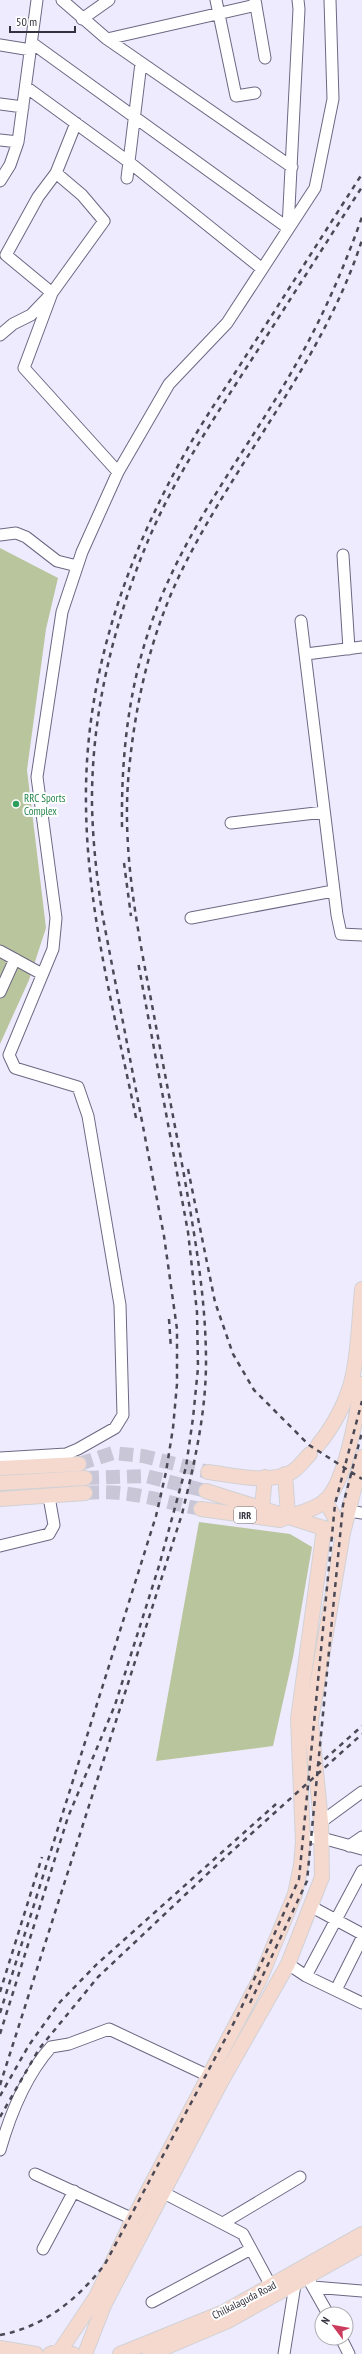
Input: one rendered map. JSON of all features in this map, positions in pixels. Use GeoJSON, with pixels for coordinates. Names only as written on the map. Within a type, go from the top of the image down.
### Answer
{"type":"FeatureCollection","features":[{"type":"Feature","properties":{"kind":"main road"},"geometry":{"type":"LineString","coordinates":[[208,1472],[265,1477],[285,1474],[301,1464],[325,1437],[342,1405],[352,1379],[362,1289]]}},
{"type":"Feature","properties":{"kind":"main road","name":"IRR"},"geometry":{"type":"LineString","coordinates":[[201,1509],[280,1520],[288,1515],[309,1510],[325,1500],[339,1478],[352,1434],[362,1384]]}},
{"type":"Feature","properties":{"kind":"main road"},"geometry":{"type":"LineString","coordinates":[[85,2354],[104,2305],[221,2082],[288,1964],[312,1907],[322,1877],[321,1822],[311,1721],[343,1533],[356,1512],[362,1457]]}},
{"type":"Feature","properties":{"kind":"main road"},"geometry":{"type":"LineString","coordinates":[[0,1468],[79,1464]]}},
{"type":"Feature","properties":{"kind":"main road"},"geometry":{"type":"LineString","coordinates":[[285,1474],[288,1515]]}},
{"type":"Feature","properties":{"kind":"main road"},"geometry":{"type":"LineString","coordinates":[[262,1507],[265,1477]]}},
{"type":"Feature","properties":{"kind":"main road"},"geometry":{"type":"LineString","coordinates":[[0,1483],[84,1478]]}},
{"type":"Feature","properties":{"kind":"main road","name":"IRR"},"geometry":{"type":"LineString","coordinates":[[206,1491],[288,1515],[324,1529],[343,1533]]}},
{"type":"Feature","properties":{"kind":"main road"},"geometry":{"type":"LineString","coordinates":[[0,1499],[49,1497],[85,1493]]}},
{"type":"Feature","properties":{"kind":"main road"},"geometry":{"type":"LineString","coordinates":[[325,1500],[343,1533]]}},
{"type":"Feature","properties":{"kind":"main road"},"geometry":{"type":"LineString","coordinates":[[61,2353],[96,2297],[133,2219],[260,1979],[285,1923],[295,1894],[301,1865],[303,1838],[298,1718],[324,1529]]}},
{"type":"Feature","properties":{"kind":"main road","name":"Chilkalaguda Road"},"geometry":{"type":"LineString","coordinates":[[120,2354],[224,2312],[362,2234]]}},
{"type":"Feature","properties":{"kind":"main road","name":"Chilkalaguda Road"},"geometry":{"type":"LineString","coordinates":[[150,2354],[228,2321],[305,2284],[362,2246]]}},
{"type":"Feature","properties":{"kind":"main road"},"geometry":{"type":"LineString","coordinates":[[0,2348],[36,2354]]}},
{"type":"Feature","properties":{"kind":"street"},"geometry":{"type":"LineString","coordinates":[[0,181],[10,165],[18,142],[32,47],[37,0]]}},
{"type":"Feature","properties":{"kind":"street"},"geometry":{"type":"LineString","coordinates":[[62,0],[82,19],[107,39],[292,167]]}},
{"type":"Feature","properties":{"kind":"street"},"geometry":{"type":"LineString","coordinates":[[82,19],[110,0]]}},
{"type":"Feature","properties":{"kind":"street"},"geometry":{"type":"LineString","coordinates":[[216,0],[236,96],[255,93]]}},
{"type":"Feature","properties":{"kind":"street"},"geometry":{"type":"LineString","coordinates":[[288,228],[300,8],[298,0]]}},
{"type":"Feature","properties":{"kind":"street"},"geometry":{"type":"LineString","coordinates":[[0,1458],[66,1454],[78,1449],[115,1428],[123,1415],[120,1305],[88,1116],[78,1087],[15,1068],[9,1055],[53,949],[56,918],[37,777],[62,612],[77,566],[118,472],[168,384],[227,323],[261,268],[315,188],[333,100],[330,0]]}},
{"type":"Feature","properties":{"kind":"street"},"geometry":{"type":"LineString","coordinates":[[107,39],[219,13],[256,2],[265,58]]}},
{"type":"Feature","properties":{"kind":"street"},"geometry":{"type":"LineString","coordinates":[[0,45],[32,47],[288,228]]}},
{"type":"Feature","properties":{"kind":"street"},"geometry":{"type":"LineString","coordinates":[[127,178],[141,63]]}},
{"type":"Feature","properties":{"kind":"street"},"geometry":{"type":"LineString","coordinates":[[26,87],[129,162],[261,268]]}},
{"type":"Feature","properties":{"kind":"street"},"geometry":{"type":"LineString","coordinates":[[0,104],[23,107]]}},
{"type":"Feature","properties":{"kind":"street"},"geometry":{"type":"LineString","coordinates":[[52,293],[6,255],[38,197],[56,173],[76,123]]}},
{"type":"Feature","properties":{"kind":"street"},"geometry":{"type":"LineString","coordinates":[[0,140],[18,142]]}},
{"type":"Feature","properties":{"kind":"street"},"geometry":{"type":"LineString","coordinates":[[0,335],[12,324],[31,314],[52,293],[104,221],[82,195],[56,173]]}},
{"type":"Feature","properties":{"kind":"street"},"geometry":{"type":"LineString","coordinates":[[52,293],[24,368],[118,472]]}},
{"type":"Feature","properties":{"kind":"street"},"geometry":{"type":"LineString","coordinates":[[0,535],[16,533],[26,537],[57,561],[77,566]]}},
{"type":"Feature","properties":{"kind":"street"},"geometry":{"type":"LineString","coordinates":[[343,555],[349,649]]}},
{"type":"Feature","properties":{"kind":"street"},"geometry":{"type":"LineString","coordinates":[[301,621],[333,891],[341,934],[362,935]]}},
{"type":"Feature","properties":{"kind":"street"},"geometry":{"type":"LineString","coordinates":[[306,654],[362,647]]}},
{"type":"Feature","properties":{"kind":"street"},"geometry":{"type":"LineString","coordinates":[[230,823],[324,812]]}},
{"type":"Feature","properties":{"kind":"street"},"geometry":{"type":"LineString","coordinates":[[192,918],[333,891]]}},
{"type":"Feature","properties":{"kind":"street"},"geometry":{"type":"LineString","coordinates":[[0,951],[42,974]]}},
{"type":"Feature","properties":{"kind":"street"},"geometry":{"type":"LineString","coordinates":[[0,992],[15,959]]}},
{"type":"Feature","properties":{"kind":"street"},"geometry":{"type":"LineString","coordinates":[[0,1546],[46,1537],[54,1525],[49,1497]]}},
{"type":"Feature","properties":{"kind":"street"},"geometry":{"type":"LineString","coordinates":[[321,1822],[362,1792]]}},
{"type":"Feature","properties":{"kind":"street"},"geometry":{"type":"LineString","coordinates":[[349,1846],[362,1837]]}},
{"type":"Feature","properties":{"kind":"street"},"geometry":{"type":"LineString","coordinates":[[303,1838],[322,1838],[362,1849]]}},
{"type":"Feature","properties":{"kind":"street"},"geometry":{"type":"LineString","coordinates":[[306,1976],[362,1871]]}},
{"type":"Feature","properties":{"kind":"street"},"geometry":{"type":"LineString","coordinates":[[312,1907],[337,1919],[362,1934]]}},
{"type":"Feature","properties":{"kind":"street"},"geometry":{"type":"LineString","coordinates":[[336,1990],[362,1938]]}},
{"type":"Feature","properties":{"kind":"street"},"geometry":{"type":"LineString","coordinates":[[288,1964],[306,1976],[362,2004]]}},
{"type":"Feature","properties":{"kind":"street"},"geometry":{"type":"LineString","coordinates":[[0,2150],[5,2131],[37,2064],[51,2047],[69,2044],[109,2029],[209,2076]]}},
{"type":"Feature","properties":{"kind":"street"},"geometry":{"type":"LineString","coordinates":[[35,2174],[133,2219]]}},
{"type":"Feature","properties":{"kind":"street"},"geometry":{"type":"LineString","coordinates":[[223,2223],[300,2177]]}},
{"type":"Feature","properties":{"kind":"street"},"geometry":{"type":"LineString","coordinates":[[43,2249],[74,2191]]}},
{"type":"Feature","properties":{"kind":"street"},"geometry":{"type":"LineString","coordinates":[[164,2193],[243,2234],[271,2286]]}},
{"type":"Feature","properties":{"kind":"street"},"geometry":{"type":"LineString","coordinates":[[152,2302],[251,2249]]}},
{"type":"Feature","properties":{"kind":"street"},"geometry":{"type":"LineString","coordinates":[[305,2284],[362,2291]]}},
{"type":"Feature","properties":{"kind":"street"},"geometry":{"type":"LineString","coordinates":[[305,2284],[322,2306]]}},
{"type":"Feature","properties":{"kind":"street"},"geometry":{"type":"LineString","coordinates":[[284,2354],[305,2284]]}},
{"type":"Feature","properties":{"kind":"green space","name":"RRC Sports Complex"},"geometry":{"type":"Polygon","coordinates":[[[0,548],[58,578],[46,629],[27,770],[46,928],[29,980],[0,1044],[0,548]]]}},
{"type":"Feature","properties":{"kind":"green space"},"geometry":{"type":"Polygon","coordinates":[[[199,1522],[290,1534],[312,1547],[293,1657],[273,1746],[156,1761],[199,1522]]]}},
{"type":"Feature","properties":{"kind":"tunnel"},"geometry":{"type":"LineString","coordinates":[[79,1464],[113,1453],[143,1456],[208,1472]]}},
{"type":"Feature","properties":{"kind":"tunnel"},"geometry":{"type":"LineString","coordinates":[[85,1478],[146,1476],[206,1491]]}},
{"type":"Feature","properties":{"kind":"tunnel"},"geometry":{"type":"LineString","coordinates":[[85,1493],[101,1492],[130,1494],[201,1509]]}},
{"type":"Feature","properties":{"kind":"railway"},"geometry":{"type":"LineString","coordinates":[[136,1118],[111,1002],[91,884],[86,805],[87,757],[92,710],[101,664],[113,619],[128,574],[146,530],[166,488],[203,422],[362,174]]}},
{"type":"Feature","properties":{"kind":"railway"},"geometry":{"type":"LineString","coordinates":[[0,2013],[156,1516],[166,1472],[173,1428],[177,1384],[177,1329],[164,1236],[103,918],[93,834],[92,806],[95,740],[106,674],[113,642],[133,579],[166,502],[216,415],[362,187]]}},
{"type":"Feature","properties":{"kind":"railway"},"geometry":{"type":"LineString","coordinates":[[122,827],[123,772],[128,718],[139,665],[155,613],[185,546],[203,514],[282,389],[318,323],[349,253],[362,217]]}},
{"type":"Feature","properties":{"kind":"railway"},"geometry":{"type":"LineString","coordinates":[[0,2085],[182,1514],[195,1458],[204,1401],[206,1338],[199,1268],[184,1175],[142,951],[132,891],[129,861],[127,831],[129,770],[141,690],[147,664],[163,613],[185,564],[231,484],[304,366],[346,283],[362,240]]}},
{"type":"Feature","properties":{"kind":"railway"},"geometry":{"type":"LineString","coordinates":[[124,863],[131,916]]}},
{"type":"Feature","properties":{"kind":"railway"},"geometry":{"type":"LineString","coordinates":[[0,2034],[68,1817],[115,1705],[159,1566],[186,1467],[193,1418],[198,1368],[197,1312],[188,1232],[138,962]]}},
{"type":"Feature","properties":{"kind":"railway"},"geometry":{"type":"LineString","coordinates":[[188,1169],[215,1302],[233,1354],[254,1390],[309,1445],[362,1479]]}},
{"type":"Feature","properties":{"kind":"railway"},"geometry":{"type":"LineString","coordinates":[[169,1319],[171,1349]]}},
{"type":"Feature","properties":{"kind":"railway"},"geometry":{"type":"LineString","coordinates":[[0,2335],[31,2325],[59,2310],[72,2300],[95,2277],[105,2264],[238,2015],[299,1879],[335,1504],[362,1401]]}},
{"type":"Feature","properties":{"kind":"railway"},"geometry":{"type":"LineString","coordinates":[[250,2003],[307,1881],[343,1505],[362,1432]]}},
{"type":"Feature","properties":{"kind":"railway"},"geometry":{"type":"LineString","coordinates":[[317,1766],[362,1726]]}},
{"type":"Feature","properties":{"kind":"railway"},"geometry":{"type":"LineString","coordinates":[[0,2117],[39,2049],[98,1977],[220,1862],[362,1734]]}},
{"type":"Feature","properties":{"kind":"railway"},"geometry":{"type":"LineString","coordinates":[[0,2096],[29,2045],[60,2002],[97,1964],[276,1804]]}},
{"type":"Feature","properties":{"kind":"railway"},"geometry":{"type":"LineString","coordinates":[[0,1992],[42,1857]]}},
{"type":"Feature","properties":{"kind":"place","name":"RRC Sports Complex"},"geometry":{"type":"Point","coordinates":[16,804]}}]}
